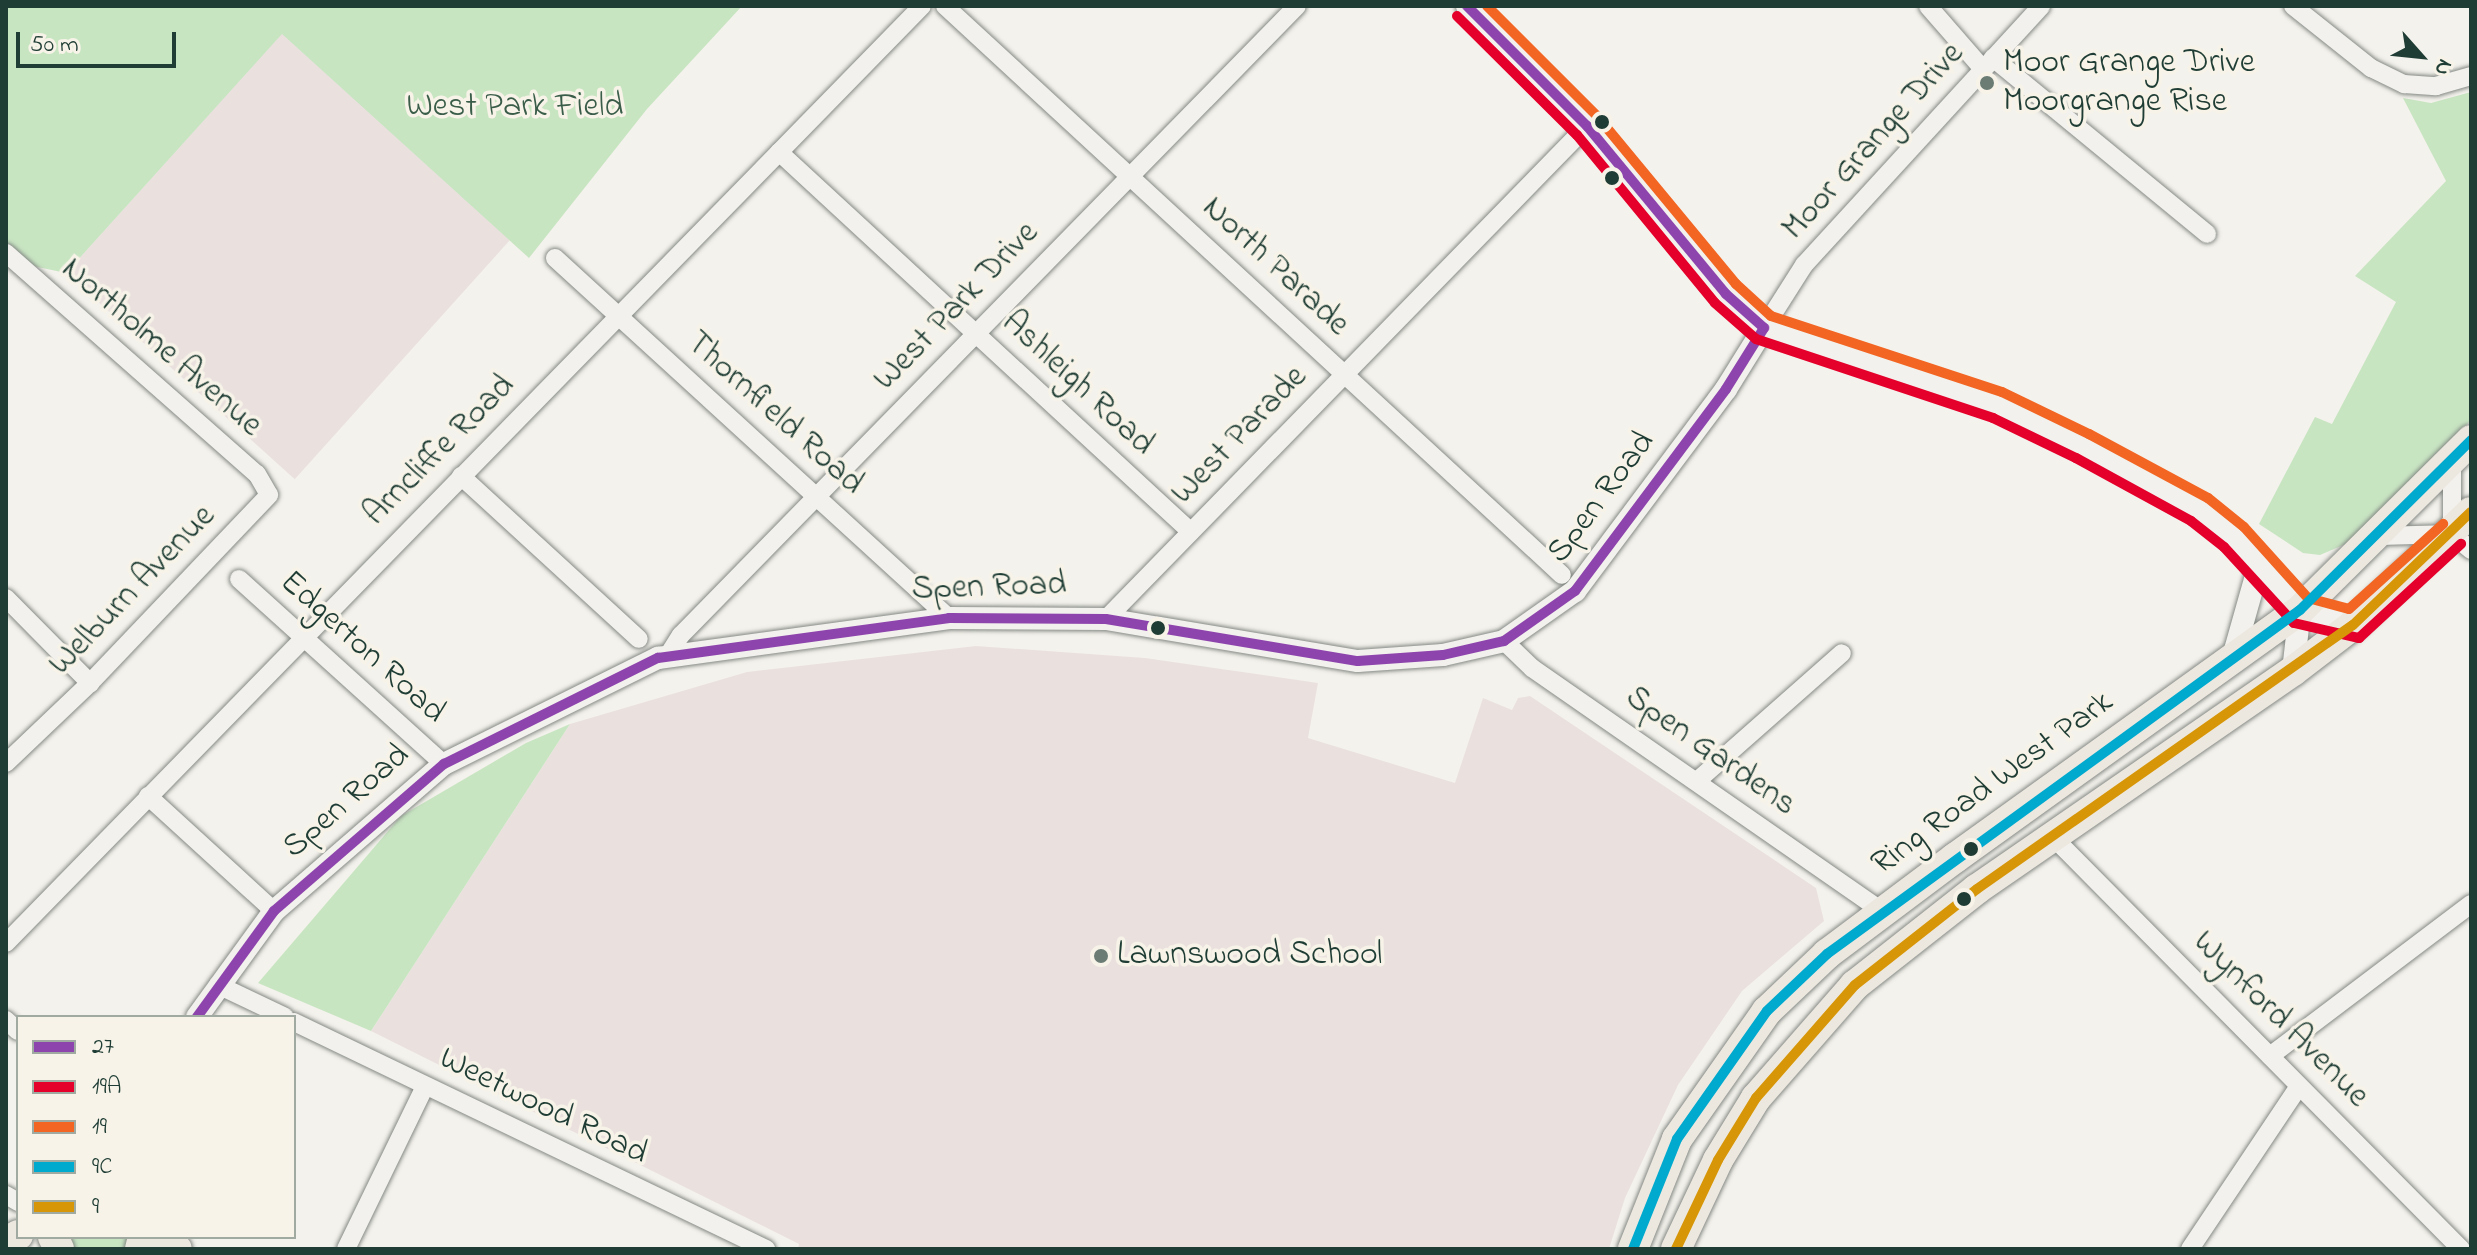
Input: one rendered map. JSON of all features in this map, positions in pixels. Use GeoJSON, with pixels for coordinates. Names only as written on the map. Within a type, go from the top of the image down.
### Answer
{"type":"FeatureCollection","features":[{"type":"Feature","properties":{"kind":"highway","name":"Ring Road West Park"},"geometry":{"type":"LineString","coordinates":[[1633,1249],[1677,1139],[1716,1078],[1767,1011],[1827,954],[2300,610],[2379,536],[2462,450]]}},
{"type":"Feature","properties":{"kind":"highway"},"geometry":{"type":"LineString","coordinates":[[1676,1249],[1718,1160],[1756,1098],[1805,1037],[1855,985],[2053,837],[2293,671],[2465,532]]}},
{"type":"Feature","properties":{"kind":"street","name":"Arncliffe Road"},"geometry":{"type":"LineString","coordinates":[[6,943],[922,6]]}},
{"type":"Feature","properties":{"kind":"street","name":"North Parade"},"geometry":{"type":"LineString","coordinates":[[945,6],[1562,575]]}},
{"type":"Feature","properties":{"kind":"street","name":"West Park Drive"},"geometry":{"type":"LineString","coordinates":[[667,657],[681,635],[1297,6]]}},
{"type":"Feature","properties":{"kind":"street"},"geometry":{"type":"LineString","coordinates":[[1467,6],[1587,126],[1726,294],[1764,328],[1998,405],[2199,509],[2259,565],[2300,610],[2353,625]]}},
{"type":"Feature","properties":{"kind":"street"},"geometry":{"type":"LineString","coordinates":[[1928,6],[1988,64],[2207,234]]}},
{"type":"Feature","properties":{"kind":"street","name":"Moor Grange Drive"},"geometry":{"type":"LineString","coordinates":[[1764,328],[1804,265],[2041,6]]}},
{"type":"Feature","properties":{"kind":"street"},"geometry":{"type":"LineString","coordinates":[[2293,6],[2371,68],[2404,84],[2436,86],[2471,76]]}},
{"type":"Feature","properties":{"kind":"street","name":"West Parade"},"geometry":{"type":"LineString","coordinates":[[1106,619],[1587,126]]}},
{"type":"Feature","properties":{"kind":"street","name":"Ashleigh Road"},"geometry":{"type":"LineString","coordinates":[[779,152],[1191,532]]}},
{"type":"Feature","properties":{"kind":"street","name":"Northolme Avenue"},"geometry":{"type":"LineString","coordinates":[[6,253],[257,474],[269,495]]}},
{"type":"Feature","properties":{"kind":"street","name":"Thornfield Road"},"geometry":{"type":"LineString","coordinates":[[555,258],[949,618]]}},
{"type":"Feature","properties":{"kind":"street","name":"Spen Road"},"geometry":{"type":"LineString","coordinates":[[198,1015],[274,911],[444,764],[667,657],[949,618],[1106,619],[1358,661],[1443,655],[1504,641],[1575,591],[1726,389],[1764,328]]}},
{"type":"Feature","properties":{"kind":"street"},"geometry":{"type":"LineString","coordinates":[[2379,536],[2465,532],[2462,450]]}},
{"type":"Feature","properties":{"kind":"street"},"geometry":{"type":"LineString","coordinates":[[461,476],[639,639]]}},
{"type":"Feature","properties":{"kind":"street","name":"Welburn Avenue"},"geometry":{"type":"LineString","coordinates":[[6,763],[90,683],[269,495]]}},
{"type":"Feature","properties":{"kind":"street"},"geometry":{"type":"LineString","coordinates":[[2233,657],[2259,565]]}},
{"type":"Feature","properties":{"kind":"street","name":"Edgerton Road"},"geometry":{"type":"LineString","coordinates":[[239,579],[444,764]]}},
{"type":"Feature","properties":{"kind":"street"},"geometry":{"type":"LineString","coordinates":[[6,598],[90,683]]}},
{"type":"Feature","properties":{"kind":"street"},"geometry":{"type":"LineString","coordinates":[[2293,671],[2300,610]]}},
{"type":"Feature","properties":{"kind":"street","name":"Spen Gardens"},"geometry":{"type":"LineString","coordinates":[[1504,641],[1532,668],[1883,912]]}},
{"type":"Feature","properties":{"kind":"street"},"geometry":{"type":"LineString","coordinates":[[1697,781],[1842,653]]}},
{"type":"Feature","properties":{"kind":"street"},"geometry":{"type":"LineString","coordinates":[[148,796],[274,911]]}},
{"type":"Feature","properties":{"kind":"street","name":"Wynford Avenue"},"geometry":{"type":"LineString","coordinates":[[2053,837],[2461,1249]]}},
{"type":"Feature","properties":{"kind":"street"},"geometry":{"type":"LineString","coordinates":[[2270,1056],[2471,904]]}},
{"type":"Feature","properties":{"kind":"street"},"geometry":{"type":"LineString","coordinates":[[218,985],[281,1015]]}},
{"type":"Feature","properties":{"kind":"street","name":"Weetwood Road"},"geometry":{"type":"LineString","coordinates":[[296,1023],[766,1249]]}},
{"type":"Feature","properties":{"kind":"street"},"geometry":{"type":"LineString","coordinates":[[346,1249],[425,1086]]}},
{"type":"Feature","properties":{"kind":"street"},"geometry":{"type":"LineString","coordinates":[[2190,1249],[2299,1086]]}},
{"type":"Feature","properties":{"kind":"shaded area"},"geometry":{"type":"Polygon","coordinates":[[[282,33],[511,239],[295,479],[66,273],[282,33]]]}},
{"type":"Feature","properties":{"kind":"shaded area","name":"Lawnswood School"},"geometry":{"type":"Polygon","coordinates":[[[976,646],[1145,658],[1318,683],[1308,738],[1455,783],[1483,698],[1512,710],[1518,698],[1530,696],[1816,888],[1824,921],[1742,991],[1678,1085],[1625,1198],[1609,1249],[798,1249],[799,1244],[371,1031],[570,724],[747,672],[976,646]]]}},
{"type":"Feature","properties":{"kind":"green space","name":"West Park Field"},"geometry":{"type":"Polygon","coordinates":[[[6,6],[742,6],[647,109],[529,258],[282,34],[66,273],[28,265],[6,241],[6,6]]]}},
{"type":"Feature","properties":{"kind":"green space"},"geometry":{"type":"Polygon","coordinates":[[[2471,92],[2471,420],[2355,540],[2320,555],[2303,553],[2259,524],[2315,417],[2332,424],[2396,302],[2355,276],[2446,181],[2403,98],[2431,103],[2471,92]]]}},
{"type":"Feature","properties":{"kind":"green space"},"geometry":{"type":"Polygon","coordinates":[[[570,724],[371,1031],[258,983],[401,816],[526,743],[570,724]]]}},
{"type":"Feature","properties":{"kind":"green space"},"geometry":{"type":"Polygon","coordinates":[[[72,1239],[130,1239],[130,1249],[72,1249],[72,1239]]]}},
{"type":"Feature","properties":{"kind":"transit line","name":"27"},"geometry":{"type":"LineString","coordinates":[[1467,6],[1587,126],[1726,294],[1764,328]]}},
{"type":"Feature","properties":{"kind":"transit line","name":"19"},"geometry":{"type":"LineString","coordinates":[[1487,6],[1597,116],[1736,284],[1771,316],[2002,392],[2089,434],[2208,498],[2244,527],[2308,598],[2349,609],[2443,524]]}},
{"type":"Feature","properties":{"kind":"transit line","name":"19A"},"geometry":{"type":"LineString","coordinates":[[1457,16],[1577,135],[1715,303],[1756,339],[1993,418],[2076,458],[2191,521],[2224,547],[2294,623],[2359,638],[2461,544]]}},
{"type":"Feature","properties":{"kind":"transit line","name":"27"},"geometry":{"type":"LineString","coordinates":[[198,1015],[274,911],[444,764],[658,658],[949,618],[1106,619],[1358,661],[1443,655],[1504,641],[1575,591],[1726,389],[1764,328]]}},
{"type":"Feature","properties":{"kind":"transit line","name":"9C"},"geometry":{"type":"LineString","coordinates":[[1633,1249],[1677,1139],[1767,1011],[1827,954],[2300,610],[2471,440]]}},
{"type":"Feature","properties":{"kind":"transit line","name":"9"},"geometry":{"type":"LineString","coordinates":[[1676,1249],[1718,1160],[1756,1098],[1855,985],[1977,889],[2353,625],[2471,512]]}},
{"type":"Feature","properties":{"kind":"place","name":"Moor Grange Drive Moorgrange Rise"},"geometry":{"type":"Point","coordinates":[1987,83]}},
{"type":"Feature","properties":{"kind":"place","name":"Lawnswood School"},"geometry":{"type":"Point","coordinates":[1101,956]}}]}
